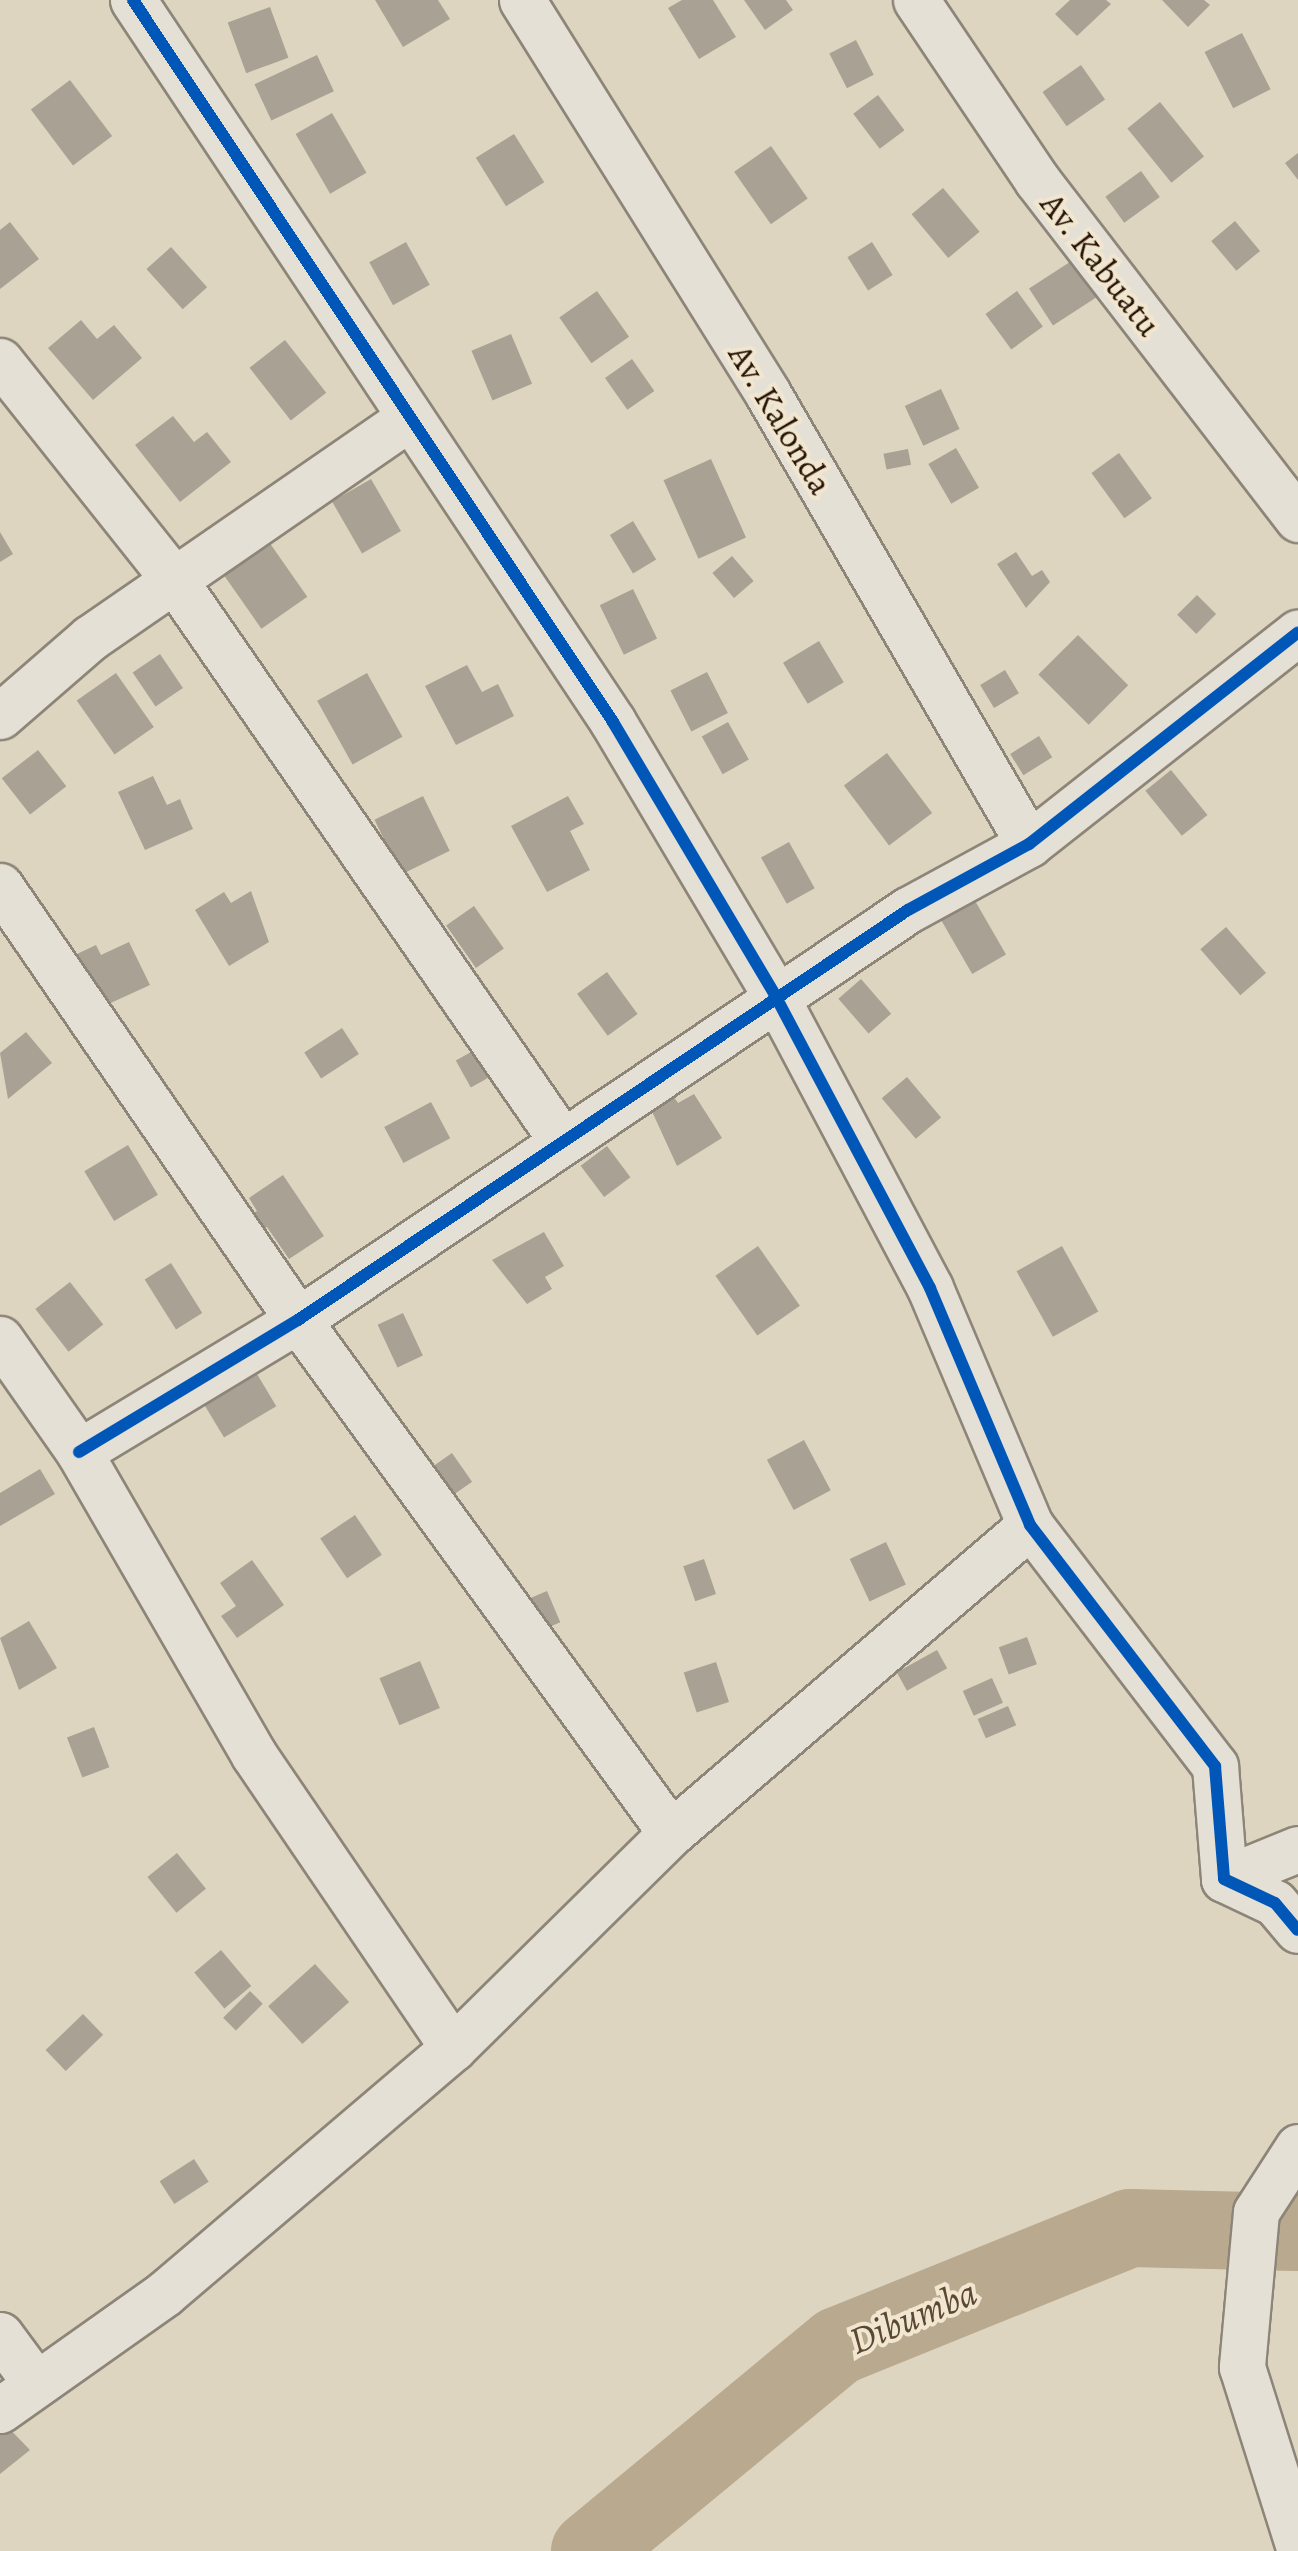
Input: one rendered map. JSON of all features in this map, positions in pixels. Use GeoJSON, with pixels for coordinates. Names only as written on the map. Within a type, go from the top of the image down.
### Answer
{"type":"FeatureCollection","features":[{"type":"Feature","properties":{"kind":"street"},"geometry":{"type":"LineString","coordinates":[[134,0],[408,419],[613,722],[776,998],[930,1288],[1030,1525],[1216,1766],[1224,1879]]}},
{"type":"Feature","properties":{"kind":"street","name":"Av. Kalonda"},"geometry":{"type":"LineString","coordinates":[[522,0],[768,394],[1029,844]]}},
{"type":"Feature","properties":{"kind":"street","name":"Av. Kabuatu"},"geometry":{"type":"LineString","coordinates":[[916,0],[1036,180],[1298,519]]}},
{"type":"Feature","properties":{"kind":"street"},"geometry":{"type":"LineString","coordinates":[[0,361],[174,581],[562,1141]]}},
{"type":"Feature","properties":{"kind":"street"},"geometry":{"type":"LineString","coordinates":[[0,716],[174,581],[408,419]]}},
{"type":"Feature","properties":{"kind":"street"},"geometry":{"type":"LineString","coordinates":[[79,1452],[298,1320],[776,998],[1029,844],[1298,632]]}},
{"type":"Feature","properties":{"kind":"street"},"geometry":{"type":"LineString","coordinates":[[0,886],[298,1320],[671,1834]]}},
{"type":"Feature","properties":{"kind":"street"},"geometry":{"type":"LineString","coordinates":[[0,1339],[79,1452],[254,1755],[453,2048]]}},
{"type":"Feature","properties":{"kind":"street"},"geometry":{"type":"LineString","coordinates":[[0,2410],[34,2382],[165,2293],[453,2048],[671,1834],[1030,1525]]}},
{"type":"Feature","properties":{"kind":"street"},"geometry":{"type":"LineString","coordinates":[[1224,1879],[1298,1849]]}},
{"type":"Feature","properties":{"kind":"street"},"geometry":{"type":"LineString","coordinates":[[1224,1879],[1276,1903],[1298,1930]]}},
{"type":"Feature","properties":{"kind":"street"},"geometry":{"type":"LineString","coordinates":[[1298,2146],[1252,2233],[1242,2367],[1298,2545]]}},
{"type":"Feature","properties":{"kind":"street"},"geometry":{"type":"LineString","coordinates":[[0,2335],[34,2382]]}},
{"type":"Feature","properties":{"kind":"building"},"geometry":{"type":"Polygon","coordinates":[[[375,0],[438,0],[450,19],[403,47],[375,0]]]}},
{"type":"Feature","properties":{"kind":"building"},"geometry":{"type":"Polygon","coordinates":[[[682,0],[713,0],[736,37],[699,59],[668,8],[682,0]]]}},
{"type":"Feature","properties":{"kind":"building"},"geometry":{"type":"Polygon","coordinates":[[[744,0],[786,0],[793,10],[765,30],[744,0]]]}},
{"type":"Feature","properties":{"kind":"building"},"geometry":{"type":"Polygon","coordinates":[[[1070,0],[1106,0],[1111,4],[1077,36],[1055,14],[1070,0]]]}},
{"type":"Feature","properties":{"kind":"building"},"geometry":{"type":"Polygon","coordinates":[[[1162,0],[1204,0],[1210,5],[1188,27],[1162,0]]]}},
{"type":"Feature","properties":{"kind":"building"},"geometry":{"type":"Polygon","coordinates":[[[270,7],[288,58],[246,73],[228,22],[270,7]]]}},
{"type":"Feature","properties":{"kind":"building"},"geometry":{"type":"Polygon","coordinates":[[[1242,33],[1271,89],[1233,108],[1205,52],[1242,33]]]}},
{"type":"Feature","properties":{"kind":"building"},"geometry":{"type":"Polygon","coordinates":[[[856,40],[874,75],[847,88],[829,54],[856,40]]]}},
{"type":"Feature","properties":{"kind":"building"},"geometry":{"type":"Polygon","coordinates":[[[317,55],[334,91],[271,120],[254,84],[317,55]]]}},
{"type":"Feature","properties":{"kind":"building"},"geometry":{"type":"Polygon","coordinates":[[[1081,65],[1105,99],[1067,126],[1042,92],[1081,65]]]}},
{"type":"Feature","properties":{"kind":"building"},"geometry":{"type":"Polygon","coordinates":[[[70,80],[112,136],[73,165],[31,109],[70,80]]]}},
{"type":"Feature","properties":{"kind":"building"},"geometry":{"type":"Polygon","coordinates":[[[878,95],[904,130],[880,149],[853,114],[878,95]]]}},
{"type":"Feature","properties":{"kind":"building"},"geometry":{"type":"Polygon","coordinates":[[[1160,102],[1204,156],[1171,183],[1127,128],[1160,102]]]}},
{"type":"Feature","properties":{"kind":"building"},"geometry":{"type":"Polygon","coordinates":[[[332,113],[366,173],[330,194],[296,134],[332,113]]]}},
{"type":"Feature","properties":{"kind":"building"},"geometry":{"type":"Polygon","coordinates":[[[514,134],[544,182],[506,206],[476,158],[514,134]]]}},
{"type":"Feature","properties":{"kind":"building"},"geometry":{"type":"Polygon","coordinates":[[[771,146],[808,198],[771,224],[734,172],[771,146]]]}},
{"type":"Feature","properties":{"kind":"building"},"geometry":{"type":"Polygon","coordinates":[[[1298,153],[1298,180],[1285,163],[1298,153]]]}},
{"type":"Feature","properties":{"kind":"building"},"geometry":{"type":"Polygon","coordinates":[[[1141,171],[1160,197],[1124,223],[1105,197],[1141,171]]]}},
{"type":"Feature","properties":{"kind":"building"},"geometry":{"type":"Polygon","coordinates":[[[943,188],[980,232],[948,258],[912,214],[943,188]]]}},
{"type":"Feature","properties":{"kind":"building"},"geometry":{"type":"Polygon","coordinates":[[[1235,221],[1260,251],[1236,271],[1211,241],[1235,221]]]}},
{"type":"Feature","properties":{"kind":"building"},"geometry":{"type":"Polygon","coordinates":[[[10,222],[39,259],[0,289],[0,230],[10,222]]]}},
{"type":"Feature","properties":{"kind":"building"},"geometry":{"type":"Polygon","coordinates":[[[406,242],[430,285],[393,305],[369,262],[406,242]]]}},
{"type":"Feature","properties":{"kind":"building"},"geometry":{"type":"Polygon","coordinates":[[[872,242],[893,275],[868,290],[847,257],[872,242]]]}},
{"type":"Feature","properties":{"kind":"building"},"geometry":{"type":"Polygon","coordinates":[[[171,247],[207,287],[183,309],[146,269],[171,247]]]}},
{"type":"Feature","properties":{"kind":"building"},"geometry":{"type":"Polygon","coordinates":[[[1076,258],[1100,295],[1053,325],[1029,288],[1076,258]]]}},
{"type":"Feature","properties":{"kind":"building"},"geometry":{"type":"Polygon","coordinates":[[[597,291],[629,337],[591,363],[559,317],[597,291]]]}},
{"type":"Feature","properties":{"kind":"building"},"geometry":{"type":"Polygon","coordinates":[[[1017,291],[1043,327],[1011,350],[985,314],[1017,291]]]}},
{"type":"Feature","properties":{"kind":"building"},"geometry":{"type":"Polygon","coordinates":[[[81,320],[97,339],[114,325],[142,358],[93,400],[48,348],[81,320]]]}},
{"type":"Feature","properties":{"kind":"building"},"geometry":{"type":"Polygon","coordinates":[[[511,334],[532,384],[493,401],[471,351],[511,334]]]}},
{"type":"Feature","properties":{"kind":"building"},"geometry":{"type":"Polygon","coordinates":[[[285,340],[326,393],[291,421],[250,368],[285,340]]]}},
{"type":"Feature","properties":{"kind":"building"},"geometry":{"type":"Polygon","coordinates":[[[632,359],[654,391],[627,410],[605,378],[632,359]]]}},
{"type":"Feature","properties":{"kind":"building"},"geometry":{"type":"Polygon","coordinates":[[[941,389],[960,429],[923,446],[905,406],[941,389]]]}},
{"type":"Feature","properties":{"kind":"building"},"geometry":{"type":"Polygon","coordinates":[[[173,416],[194,442],[207,432],[231,462],[180,502],[135,445],[173,416]]]}},
{"type":"Feature","properties":{"kind":"building"},"geometry":{"type":"Polygon","coordinates":[[[956,448],[979,488],[951,504],[928,464],[956,448]]]}},
{"type":"Feature","properties":{"kind":"building"},"geometry":{"type":"Polygon","coordinates":[[[908,449],[911,465],[887,469],[883,454],[908,449]]]}},
{"type":"Feature","properties":{"kind":"building"},"geometry":{"type":"Polygon","coordinates":[[[1119,453],[1152,498],[1124,518],[1091,473],[1119,453]]]}},
{"type":"Feature","properties":{"kind":"building"},"geometry":{"type":"Polygon","coordinates":[[[711,459],[746,538],[698,559],[663,480],[711,459]]]}},
{"type":"Feature","properties":{"kind":"building"},"geometry":{"type":"Polygon","coordinates":[[[371,479],[401,531],[362,553],[332,502],[371,479]]]}},
{"type":"Feature","properties":{"kind":"building"},"geometry":{"type":"Polygon","coordinates":[[[633,521],[656,560],[633,573],[610,535],[633,521]]]}},
{"type":"Feature","properties":{"kind":"building"},"geometry":{"type":"Polygon","coordinates":[[[0,532],[13,554],[0,562],[0,532]]]}},
{"type":"Feature","properties":{"kind":"building"},"geometry":{"type":"Polygon","coordinates":[[[262,532],[307,597],[261,629],[216,564],[262,532]]]}},
{"type":"Feature","properties":{"kind":"building"},"geometry":{"type":"Polygon","coordinates":[[[1016,552],[1032,576],[1042,570],[1050,582],[1026,608],[997,564],[1016,552]]]}},
{"type":"Feature","properties":{"kind":"building"},"geometry":{"type":"Polygon","coordinates":[[[732,556],[754,581],[734,598],[712,573],[732,556]]]}},
{"type":"Feature","properties":{"kind":"building"},"geometry":{"type":"Polygon","coordinates":[[[633,589],[657,638],[624,655],[600,605],[633,589]]]}},
{"type":"Feature","properties":{"kind":"building"},"geometry":{"type":"Polygon","coordinates":[[[1197,595],[1216,614],[1196,634],[1177,615],[1197,595]]]}},
{"type":"Feature","properties":{"kind":"building"},"geometry":{"type":"Polygon","coordinates":[[[1078,635],[1128,685],[1089,725],[1038,675],[1078,635]]]}},
{"type":"Feature","properties":{"kind":"building"},"geometry":{"type":"Polygon","coordinates":[[[819,641],[844,682],[808,704],[783,663],[819,641]]]}},
{"type":"Feature","properties":{"kind":"building"},"geometry":{"type":"Polygon","coordinates":[[[160,654],[183,688],[156,706],[133,672],[160,654]]]}},
{"type":"Feature","properties":{"kind":"building"},"geometry":{"type":"Polygon","coordinates":[[[467,665],[482,692],[498,684],[514,716],[456,745],[425,686],[467,665]]]}},
{"type":"Feature","properties":{"kind":"building"},"geometry":{"type":"Polygon","coordinates":[[[1005,670],[1019,693],[994,708],[980,685],[1005,670]]]}},
{"type":"Feature","properties":{"kind":"building"},"geometry":{"type":"Polygon","coordinates":[[[707,672],[728,713],[691,732],[670,691],[707,672]]]}},
{"type":"Feature","properties":{"kind":"building"},"geometry":{"type":"Polygon","coordinates":[[[116,673],[154,727],[115,755],[77,701],[116,673]]]}},
{"type":"Feature","properties":{"kind":"building"},"geometry":{"type":"Polygon","coordinates":[[[367,673],[402,737],[353,764],[317,701],[367,673]]]}},
{"type":"Feature","properties":{"kind":"building"},"geometry":{"type":"Polygon","coordinates":[[[728,722],[749,760],[723,774],[702,737],[728,722]]]}},
{"type":"Feature","properties":{"kind":"building"},"geometry":{"type":"Polygon","coordinates":[[[1039,736],[1052,757],[1023,775],[1010,754],[1039,736]]]}},
{"type":"Feature","properties":{"kind":"building"},"geometry":{"type":"Polygon","coordinates":[[[38,750],[66,786],[30,815],[2,778],[38,750]]]}},
{"type":"Feature","properties":{"kind":"building"},"geometry":{"type":"Polygon","coordinates":[[[887,753],[932,813],[889,845],[844,785],[887,753]]]}},
{"type":"Feature","properties":{"kind":"building"},"geometry":{"type":"Polygon","coordinates":[[[1171,770],[1208,815],[1182,836],[1145,791],[1171,770]]]}},
{"type":"Feature","properties":{"kind":"building"},"geometry":{"type":"Polygon","coordinates":[[[153,776],[167,805],[180,799],[193,829],[145,850],[118,792],[153,776]]]}},
{"type":"Feature","properties":{"kind":"building"},"geometry":{"type":"Polygon","coordinates":[[[423,796],[450,851],[401,874],[374,820],[423,796]]]}},
{"type":"Feature","properties":{"kind":"building"},"geometry":{"type":"Polygon","coordinates":[[[568,796],[584,824],[570,831],[590,870],[547,892],[511,826],[568,796]]]}},
{"type":"Feature","properties":{"kind":"building"},"geometry":{"type":"Polygon","coordinates":[[[789,842],[815,888],[787,904],[761,858],[789,842]]]}},
{"type":"Feature","properties":{"kind":"building"},"geometry":{"type":"Polygon","coordinates":[[[251,891],[269,942],[229,966],[195,910],[224,892],[231,903],[251,891]]]}},
{"type":"Feature","properties":{"kind":"building"},"geometry":{"type":"Polygon","coordinates":[[[974,899],[1006,954],[972,974],[940,918],[974,899]]]}},
{"type":"Feature","properties":{"kind":"building"},"geometry":{"type":"Polygon","coordinates":[[[474,906],[504,949],[476,968],[446,926],[474,906]]]}},
{"type":"Feature","properties":{"kind":"building"},"geometry":{"type":"Polygon","coordinates":[[[1226,927],[1266,973],[1240,995],[1200,949],[1226,927]]]}},
{"type":"Feature","properties":{"kind":"building"},"geometry":{"type":"Polygon","coordinates":[[[129,942],[150,985],[102,1007],[77,954],[96,945],[101,955],[129,942]]]}},
{"type":"Feature","properties":{"kind":"building"},"geometry":{"type":"Polygon","coordinates":[[[607,972],[638,1014],[608,1036],[577,994],[607,972]]]}},
{"type":"Feature","properties":{"kind":"building"},"geometry":{"type":"Polygon","coordinates":[[[861,979],[891,1014],[869,1033],[838,999],[861,979]]]}},
{"type":"Feature","properties":{"kind":"building"},"geometry":{"type":"Polygon","coordinates":[[[342,1028],[359,1054],[321,1079],[304,1053],[342,1028]]]}},
{"type":"Feature","properties":{"kind":"building"},"geometry":{"type":"Polygon","coordinates":[[[26,1032],[52,1063],[8,1099],[0,1053],[26,1032]]]}},
{"type":"Feature","properties":{"kind":"building"},"geometry":{"type":"Polygon","coordinates":[[[489,1042],[504,1069],[471,1088],[456,1060],[489,1042]]]}},
{"type":"Feature","properties":{"kind":"building"},"geometry":{"type":"Polygon","coordinates":[[[907,1077],[941,1118],[916,1139],[882,1098],[907,1077]]]}},
{"type":"Feature","properties":{"kind":"building"},"geometry":{"type":"Polygon","coordinates":[[[664,1082],[678,1103],[694,1094],[722,1138],[677,1166],[644,1094],[664,1082]]]}},
{"type":"Feature","properties":{"kind":"building"},"geometry":{"type":"Polygon","coordinates":[[[431,1102],[450,1138],[403,1163],[384,1127],[431,1102]]]}},
{"type":"Feature","properties":{"kind":"building"},"geometry":{"type":"Polygon","coordinates":[[[128,1145],[158,1195],[114,1221],[84,1171],[128,1145]]]}},
{"type":"Feature","properties":{"kind":"building"},"geometry":{"type":"Polygon","coordinates":[[[607,1146],[630,1177],[604,1197],[581,1166],[607,1146]]]}},
{"type":"Feature","properties":{"kind":"building"},"geometry":{"type":"Polygon","coordinates":[[[283,1175],[324,1236],[289,1259],[267,1227],[248,1239],[237,1223],[257,1211],[249,1198],[283,1175]]]}},
{"type":"Feature","properties":{"kind":"building"},"geometry":{"type":"Polygon","coordinates":[[[544,1232],[564,1266],[545,1277],[552,1289],[527,1304],[492,1260],[544,1232]]]}},
{"type":"Feature","properties":{"kind":"building"},"geometry":{"type":"Polygon","coordinates":[[[758,1246],[800,1306],[757,1336],[715,1276],[758,1246]]]}},
{"type":"Feature","properties":{"kind":"building"},"geometry":{"type":"Polygon","coordinates":[[[1062,1246],[1098,1312],[1053,1337],[1017,1271],[1062,1246]]]}},
{"type":"Feature","properties":{"kind":"building"},"geometry":{"type":"Polygon","coordinates":[[[171,1263],[202,1313],[176,1329],[145,1279],[171,1263]]]}},
{"type":"Feature","properties":{"kind":"building"},"geometry":{"type":"Polygon","coordinates":[[[70,1282],[103,1325],[69,1352],[35,1309],[70,1282]]]}},
{"type":"Feature","properties":{"kind":"building"},"geometry":{"type":"Polygon","coordinates":[[[403,1313],[423,1356],[397,1367],[378,1325],[403,1313]]]}},
{"type":"Feature","properties":{"kind":"building"},"geometry":{"type":"Polygon","coordinates":[[[248,1359],[276,1406],[224,1438],[196,1390],[248,1359]]]}},
{"type":"Feature","properties":{"kind":"building"},"geometry":{"type":"Polygon","coordinates":[[[804,1440],[831,1490],[794,1510],[767,1460],[804,1440]]]}},
{"type":"Feature","properties":{"kind":"building"},"geometry":{"type":"Polygon","coordinates":[[[452,1453],[472,1482],[447,1499],[427,1471],[452,1453]]]}},
{"type":"Feature","properties":{"kind":"building"},"geometry":{"type":"Polygon","coordinates":[[[40,1469],[55,1494],[0,1526],[0,1493],[40,1469]]]}},
{"type":"Feature","properties":{"kind":"building"},"geometry":{"type":"Polygon","coordinates":[[[355,1515],[382,1555],[347,1578],[320,1538],[355,1515]]]}},
{"type":"Feature","properties":{"kind":"building"},"geometry":{"type":"Polygon","coordinates":[[[886,1542],[906,1585],[870,1602],[850,1559],[886,1542]]]}},
{"type":"Feature","properties":{"kind":"building"},"geometry":{"type":"Polygon","coordinates":[[[704,1559],[716,1594],[695,1601],[683,1566],[704,1559]]]}},
{"type":"Feature","properties":{"kind":"building"},"geometry":{"type":"Polygon","coordinates":[[[252,1560],[284,1605],[237,1638],[221,1616],[236,1606],[220,1583],[252,1560]]]}},
{"type":"Feature","properties":{"kind":"building"},"geometry":{"type":"Polygon","coordinates":[[[547,1591],[560,1622],[540,1631],[527,1600],[547,1591]]]}},
{"type":"Feature","properties":{"kind":"building"},"geometry":{"type":"Polygon","coordinates":[[[29,1621],[57,1668],[19,1690],[0,1638],[29,1621]]]}},
{"type":"Feature","properties":{"kind":"building"},"geometry":{"type":"Polygon","coordinates":[[[1027,1637],[1037,1664],[1009,1675],[999,1647],[1027,1637]]]}},
{"type":"Feature","properties":{"kind":"building"},"geometry":{"type":"Polygon","coordinates":[[[937,1650],[947,1668],[907,1691],[897,1672],[937,1650]]]}},
{"type":"Feature","properties":{"kind":"building"},"geometry":{"type":"Polygon","coordinates":[[[420,1661],[440,1708],[399,1725],[379,1678],[420,1661]]]}},
{"type":"Feature","properties":{"kind":"building"},"geometry":{"type":"Polygon","coordinates":[[[716,1662],[729,1702],[697,1712],[684,1673],[716,1662]]]}},
{"type":"Feature","properties":{"kind":"building"},"geometry":{"type":"Polygon","coordinates":[[[992,1678],[1003,1703],[974,1716],[963,1691],[992,1678]]]}},
{"type":"Feature","properties":{"kind":"building"},"geometry":{"type":"Polygon","coordinates":[[[1008,1706],[1016,1725],[986,1738],[978,1719],[1008,1706]]]}},
{"type":"Feature","properties":{"kind":"building"},"geometry":{"type":"Polygon","coordinates":[[[94,1727],[109,1767],[82,1778],[67,1737],[94,1727]]]}},
{"type":"Feature","properties":{"kind":"building"},"geometry":{"type":"Polygon","coordinates":[[[177,1853],[206,1889],[176,1913],[147,1877],[177,1853]]]}},
{"type":"Feature","properties":{"kind":"building"},"geometry":{"type":"Polygon","coordinates":[[[221,1950],[251,1986],[224,2009],[194,1972],[221,1950]]]}},
{"type":"Feature","properties":{"kind":"building"},"geometry":{"type":"Polygon","coordinates":[[[315,1964],[349,2002],[302,2044],[268,2006],[315,1964]]]}},
{"type":"Feature","properties":{"kind":"building"},"geometry":{"type":"Polygon","coordinates":[[[250,1991],[263,2004],[236,2031],[223,2018],[250,1991]]]}},
{"type":"Feature","properties":{"kind":"building"},"geometry":{"type":"Polygon","coordinates":[[[83,2014],[103,2035],[66,2071],[46,2050],[83,2014]]]}},
{"type":"Feature","properties":{"kind":"building"},"geometry":{"type":"Polygon","coordinates":[[[194,2159],[209,2182],[174,2204],[160,2181],[194,2159]]]}},
{"type":"Feature","properties":{"kind":"building"},"geometry":{"type":"Polygon","coordinates":[[[0,2419],[30,2450],[0,2474],[0,2419]]]}},
{"type":"Feature","properties":{"kind":"waterway","name":"Dibumba"},"geometry":{"type":"LineString","coordinates":[[590,2551],[838,2346],[1130,2228],[1298,2232]]}},
{"type":"Feature","properties":{"kind":"cycle path"},"geometry":{"type":"LineString","coordinates":[[133,0],[613,722],[776,997],[930,1288],[1030,1525],[1215,1766],[1224,1879],[1275,1903],[1298,1930]]}},
{"type":"Feature","properties":{"kind":"cycle path"},"geometry":{"type":"LineString","coordinates":[[79,1452],[298,1320],[908,910],[1029,844],[1298,632]]}}]}
